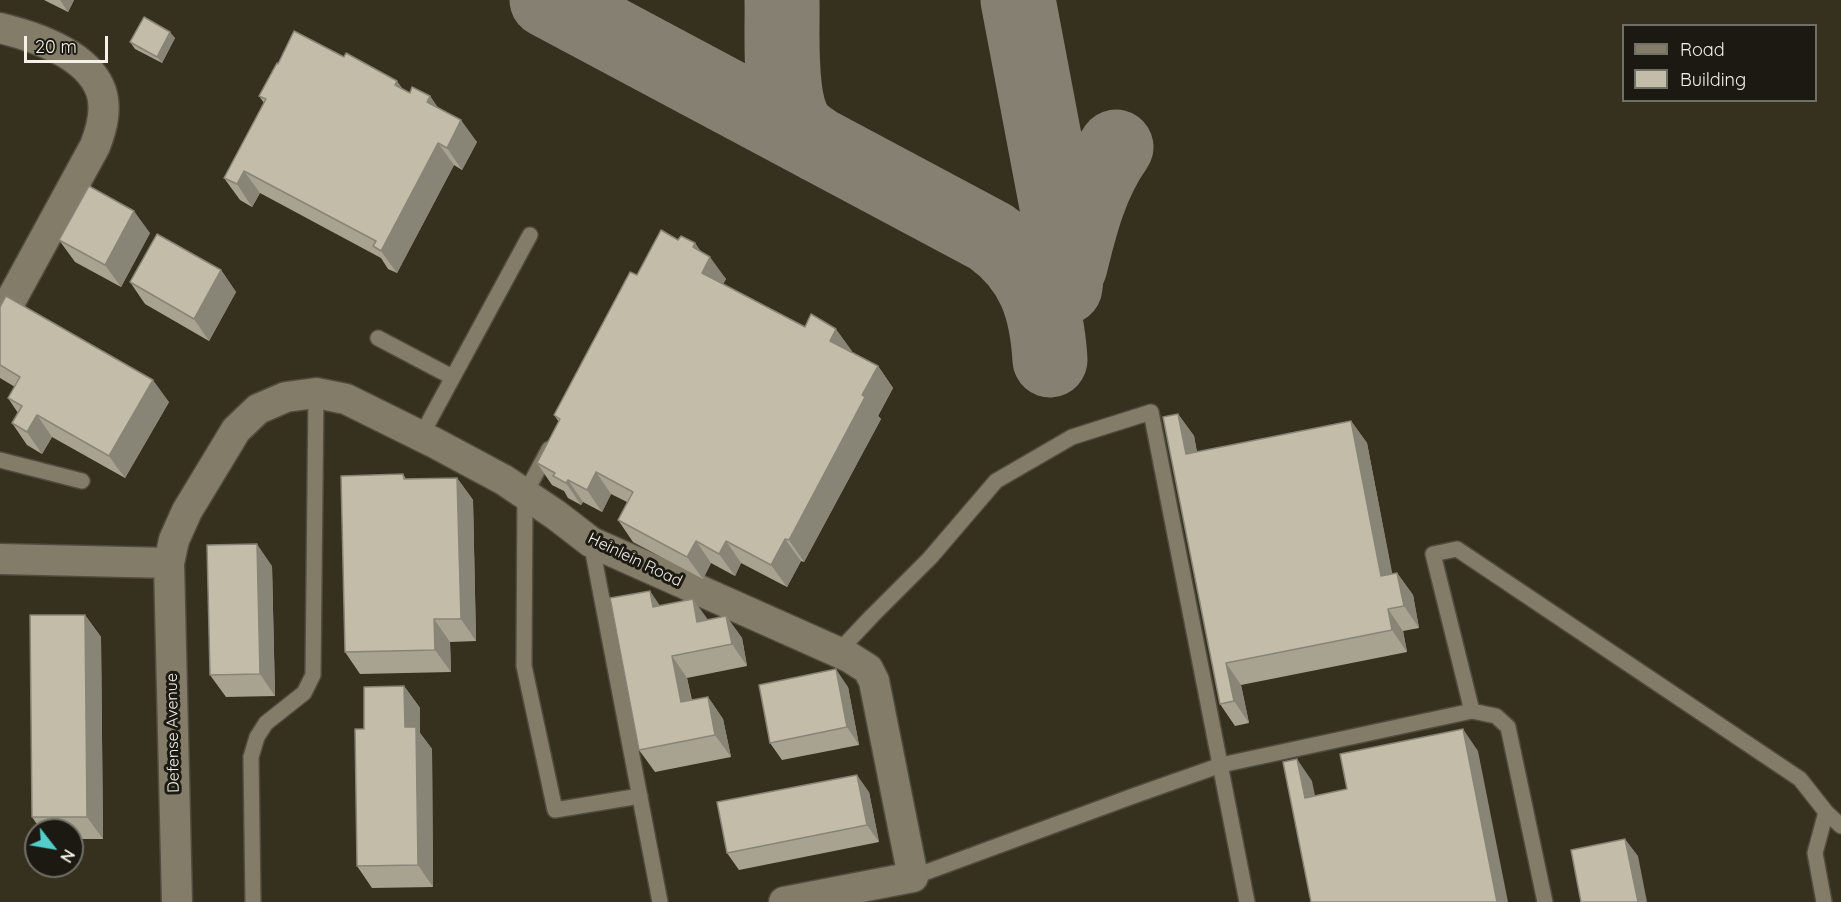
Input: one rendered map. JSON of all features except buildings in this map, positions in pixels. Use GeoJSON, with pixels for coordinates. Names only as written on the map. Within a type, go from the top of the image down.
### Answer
{"type":"FeatureCollection","features":[{"type":"Feature","properties":{"kind":"street"},"geometry":{"type":"LineString","coordinates":[[0,28],[47,43],[76,61],[96,79],[103,103],[102,125],[95,146],[0,320]]}},
{"type":"Feature","properties":{"kind":"street","name":"Heinlein Road"},"geometry":{"type":"LineString","coordinates":[[169,563],[174,540],[187,511],[236,430],[258,409],[286,397],[316,393],[346,399],[504,480],[591,542],[838,652],[868,669],[874,681],[913,877]]}},
{"type":"Feature","properties":{"kind":"street"},"geometry":{"type":"LineString","coordinates":[[0,559],[169,563]]}},
{"type":"Feature","properties":{"kind":"street","name":"Defense Avenue"},"geometry":{"type":"LineString","coordinates":[[169,563],[177,902]]}},
{"type":"Feature","properties":{"kind":"street"},"geometry":{"type":"LineString","coordinates":[[784,902],[913,877]]}},
{"type":"Feature","properties":{"kind":"lane"},"geometry":{"type":"LineString","coordinates":[[421,436],[530,235]]}},
{"type":"Feature","properties":{"kind":"lane"},"geometry":{"type":"LineString","coordinates":[[378,338],[452,377]]}},
{"type":"Feature","properties":{"kind":"lane"},"geometry":{"type":"LineString","coordinates":[[253,902],[251,757],[257,737],[266,723],[304,693],[313,675],[316,393]]}},
{"type":"Feature","properties":{"kind":"lane"},"geometry":{"type":"LineString","coordinates":[[838,652],[930,558],[996,481],[1072,437],[1151,412],[1247,902]]}},
{"type":"Feature","properties":{"kind":"lane"},"geometry":{"type":"LineString","coordinates":[[559,432],[525,494],[524,666],[555,810],[639,796]]}},
{"type":"Feature","properties":{"kind":"lane"},"geometry":{"type":"LineString","coordinates":[[0,460],[82,481]]}},
{"type":"Feature","properties":{"kind":"lane"},"geometry":{"type":"LineString","coordinates":[[591,542],[660,902]]}},
{"type":"Feature","properties":{"kind":"lane"},"geometry":{"type":"LineString","coordinates":[[1472,711],[1433,554],[1457,549],[1800,779],[1826,812],[1841,826]]}},
{"type":"Feature","properties":{"kind":"lane"},"geometry":{"type":"LineString","coordinates":[[913,877],[1221,765],[1472,711],[1496,716],[1509,727],[1545,902]]}},
{"type":"Feature","properties":{"kind":"lane"},"geometry":{"type":"LineString","coordinates":[[1824,902],[1815,853],[1826,812]]}},
{"type":"Feature","properties":{"kind":"taxiway"},"geometry":{"type":"LineString","coordinates":[[547,0],[991,237],[1018,262],[1036,291],[1046,323],[1050,360]]}},
{"type":"Feature","properties":{"kind":"taxiway"},"geometry":{"type":"LineString","coordinates":[[782,0],[783,67],[787,102],[791,117],[798,129],[820,146]]}},
{"type":"Feature","properties":{"kind":"taxiway"},"geometry":{"type":"LineString","coordinates":[[1018,0],[1067,259],[1065,287]]}},
{"type":"Feature","properties":{"kind":"taxiway"},"geometry":{"type":"LineString","coordinates":[[1070,266],[1082,219],[1093,189],[1116,147]]}}]}
